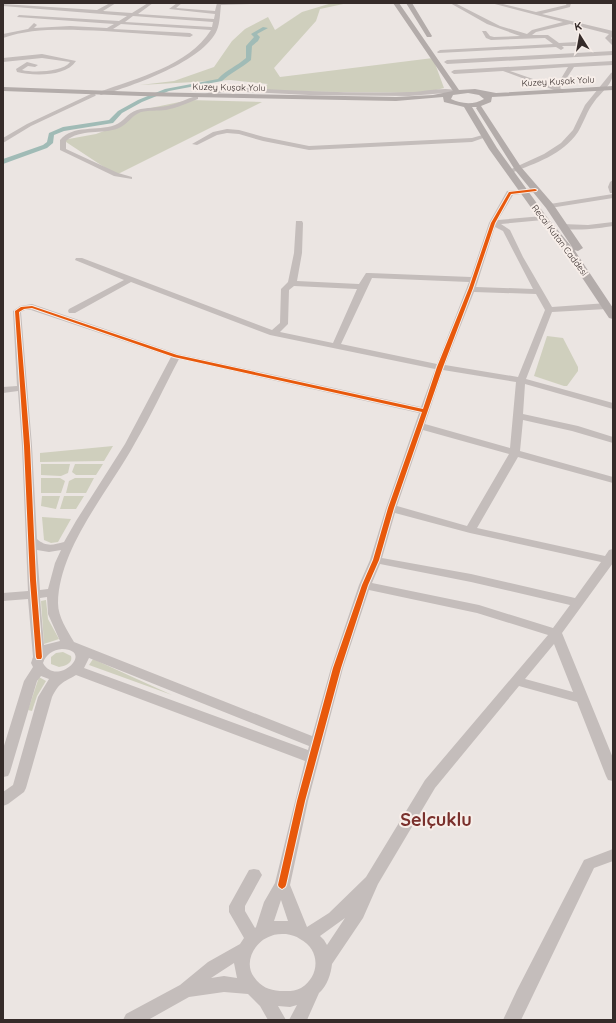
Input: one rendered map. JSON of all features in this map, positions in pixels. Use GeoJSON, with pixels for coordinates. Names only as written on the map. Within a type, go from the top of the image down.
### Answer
{"type":"FeatureCollection","features":[{"type":"Feature","properties":{"kind":"main road"},"geometry":{"type":"LineString","coordinates":[[396,3],[454,93],[447,96],[447,100],[455,103]]}},
{"type":"Feature","properties":{"kind":"main road"},"geometry":{"type":"LineString","coordinates":[[409,3],[416,13],[420,24],[468,92]]}},
{"type":"Feature","properties":{"kind":"main road","name":"Kuzey Kuşak Yolu"},"geometry":{"type":"LineString","coordinates":[[166,95],[422,100],[467,105],[486,102],[498,98],[613,89]]}},
{"type":"Feature","properties":{"kind":"main road","name":"Kuzey Kuşak Yolu"},"geometry":{"type":"LineString","coordinates":[[3,91],[139,95],[396,99],[422,98],[468,92],[496,95],[560,90],[603,90]]}},
{"type":"Feature","properties":{"kind":"main road"},"geometry":{"type":"LineString","coordinates":[[480,93],[488,97],[486,102]]}},
{"type":"Feature","properties":{"kind":"main road","name":"Recai Kutan Caddesi"},"geometry":{"type":"LineString","coordinates":[[477,104],[514,170],[522,190],[571,253],[613,316]]}},
{"type":"Feature","properties":{"kind":"main road","name":"Recai Kutan Caddesi"},"geometry":{"type":"LineString","coordinates":[[467,105],[493,149],[550,206],[562,226],[605,286]]}},
{"type":"Feature","properties":{"kind":"street"},"geometry":{"type":"LineString","coordinates":[[106,3],[114,3]]}},
{"type":"Feature","properties":{"kind":"street"},"geometry":{"type":"LineString","coordinates":[[98,12],[114,3]]}},
{"type":"Feature","properties":{"kind":"street"},"geometry":{"type":"LineString","coordinates":[[108,30],[151,3]]}},
{"type":"Feature","properties":{"kind":"street"},"geometry":{"type":"LineString","coordinates":[[180,3],[171,9],[217,13]]}},
{"type":"Feature","properties":{"kind":"street"},"geometry":{"type":"LineString","coordinates":[[3,141],[29,125],[97,94],[149,75],[181,61],[198,50],[211,36],[216,21],[219,4],[250,3]]}},
{"type":"Feature","properties":{"kind":"street"},"geometry":{"type":"LineString","coordinates":[[452,3],[500,27],[528,36]]}},
{"type":"Feature","properties":{"kind":"street"},"geometry":{"type":"LineString","coordinates":[[493,3],[501,3],[537,14],[613,33]]}},
{"type":"Feature","properties":{"kind":"street"},"geometry":{"type":"LineString","coordinates":[[537,14],[568,6],[569,3]]}},
{"type":"Feature","properties":{"kind":"street"},"geometry":{"type":"LineString","coordinates":[[3,5],[216,21]]}},
{"type":"Feature","properties":{"kind":"street"},"geometry":{"type":"LineString","coordinates":[[19,16],[214,29]]}},
{"type":"Feature","properties":{"kind":"street"},"geometry":{"type":"LineString","coordinates":[[30,30],[44,17]]}},
{"type":"Feature","properties":{"kind":"street"},"geometry":{"type":"LineString","coordinates":[[528,36],[534,31],[570,22]]}},
{"type":"Feature","properties":{"kind":"street"},"geometry":{"type":"LineString","coordinates":[[3,33],[70,28],[196,36]]}},
{"type":"Feature","properties":{"kind":"street"},"geometry":{"type":"LineString","coordinates":[[3,36],[14,32]]}},
{"type":"Feature","properties":{"kind":"street"},"geometry":{"type":"LineString","coordinates":[[484,32],[488,37],[493,38],[528,36],[548,37],[572,55]]}},
{"type":"Feature","properties":{"kind":"street"},"geometry":{"type":"LineString","coordinates":[[613,33],[608,38],[613,43]]}},
{"type":"Feature","properties":{"kind":"street"},"geometry":{"type":"LineString","coordinates":[[204,36],[211,36]]}},
{"type":"Feature","properties":{"kind":"street"},"geometry":{"type":"LineString","coordinates":[[436,46],[577,44]]}},
{"type":"Feature","properties":{"kind":"street"},"geometry":{"type":"LineString","coordinates":[[447,62],[613,53]]}},
{"type":"Feature","properties":{"kind":"street"},"geometry":{"type":"LineString","coordinates":[[3,60],[42,56],[73,61],[70,66],[51,72],[19,71],[20,67],[24,65],[35,65]]}},
{"type":"Feature","properties":{"kind":"street"},"geometry":{"type":"LineString","coordinates":[[454,72],[613,63]]}},
{"type":"Feature","properties":{"kind":"street"},"geometry":{"type":"LineString","coordinates":[[502,69],[560,90],[572,65]]}},
{"type":"Feature","properties":{"kind":"street"},"geometry":{"type":"LineString","coordinates":[[514,170],[540,160],[566,142],[576,130],[583,113],[590,102],[603,90],[613,74]]}},
{"type":"Feature","properties":{"kind":"street"},"geometry":{"type":"LineString","coordinates":[[205,95],[226,89],[309,93],[408,94],[445,91],[454,93]]}},
{"type":"Feature","properties":{"kind":"street"},"geometry":{"type":"LineString","coordinates":[[130,178],[116,175],[68,153],[63,150],[63,140],[70,134],[114,127],[123,124],[132,114],[142,110],[149,108],[168,108],[196,98]]}},
{"type":"Feature","properties":{"kind":"street"},"geometry":{"type":"LineString","coordinates":[[195,144],[215,133],[227,131],[239,132],[309,148],[472,140],[486,136]]}},
{"type":"Feature","properties":{"kind":"street"},"geometry":{"type":"LineString","coordinates":[[613,182],[613,191]]}},
{"type":"Feature","properties":{"kind":"street"},"geometry":{"type":"LineString","coordinates":[[277,1020],[266,1000],[253,989],[245,978],[242,968],[242,958],[254,940],[276,892],[282,886],[313,758],[337,668],[365,585],[376,560],[391,508],[440,367],[472,284],[493,223],[510,193],[522,190],[535,190]]}},
{"type":"Feature","properties":{"kind":"street"},"geometry":{"type":"LineString","coordinates":[[550,206],[613,196]]}},
{"type":"Feature","properties":{"kind":"street"},"geometry":{"type":"LineString","coordinates":[[493,223],[543,218]]}},
{"type":"Feature","properties":{"kind":"street"},"geometry":{"type":"LineString","coordinates":[[273,333],[284,324],[285,289],[292,283],[298,253],[299,223]]}},
{"type":"Feature","properties":{"kind":"street"},"geometry":{"type":"LineString","coordinates":[[470,530],[515,453],[521,380],[549,310],[519,257],[506,230],[493,223]]}},
{"type":"Feature","properties":{"kind":"street"},"geometry":{"type":"LineString","coordinates":[[562,226],[588,227],[613,224]]}},
{"type":"Feature","properties":{"kind":"street"},"geometry":{"type":"LineString","coordinates":[[79,260],[273,333],[440,367],[521,380],[613,406]]}},
{"type":"Feature","properties":{"kind":"street"},"geometry":{"type":"LineString","coordinates":[[336,346],[362,287],[369,275],[472,284],[531,292],[539,291]]}},
{"type":"Feature","properties":{"kind":"street"},"geometry":{"type":"LineString","coordinates":[[72,311],[131,279]]}},
{"type":"Feature","properties":{"kind":"street"},"geometry":{"type":"LineString","coordinates":[[292,283],[362,287]]}},
{"type":"Feature","properties":{"kind":"street"},"geometry":{"type":"LineString","coordinates":[[549,310],[607,306]]}},
{"type":"Feature","properties":{"kind":"street"},"geometry":{"type":"LineString","coordinates":[[313,758],[92,674],[70,672],[48,674],[39,662],[34,595],[27,446],[17,311],[23,308],[32,307],[176,356],[425,411]]}},
{"type":"Feature","properties":{"kind":"street"},"geometry":{"type":"LineString","coordinates":[[3,800],[19,788],[45,697],[54,682],[83,662],[82,653],[74,647],[54,617],[52,605],[53,592],[59,568],[70,544],[129,445],[176,356]]}},
{"type":"Feature","properties":{"kind":"street"},"geometry":{"type":"LineString","coordinates":[[3,390],[22,388]]}},
{"type":"Feature","properties":{"kind":"street"},"geometry":{"type":"LineString","coordinates":[[517,416],[574,428],[613,440]]}},
{"type":"Feature","properties":{"kind":"street"},"geometry":{"type":"LineString","coordinates":[[420,426],[613,480]]}},
{"type":"Feature","properties":{"kind":"street"},"geometry":{"type":"LineString","coordinates":[[298,1020],[312,990],[322,976],[325,961],[359,910],[366,897],[371,882],[430,784],[556,633],[611,557],[470,530],[391,508]]}},
{"type":"Feature","properties":{"kind":"street"},"geometry":{"type":"LineString","coordinates":[[31,540],[39,548],[54,549],[70,544]]}},
{"type":"Feature","properties":{"kind":"street"},"geometry":{"type":"LineString","coordinates":[[376,560],[471,578],[578,603]]}},
{"type":"Feature","properties":{"kind":"street"},"geometry":{"type":"LineString","coordinates":[[365,585],[480,609],[556,633]]}},
{"type":"Feature","properties":{"kind":"street"},"geometry":{"type":"LineString","coordinates":[[3,597],[53,592]]}},
{"type":"Feature","properties":{"kind":"street"},"geometry":{"type":"LineString","coordinates":[[556,633],[582,699],[609,754],[613,776]]}},
{"type":"Feature","properties":{"kind":"street"},"geometry":{"type":"LineString","coordinates":[[3,772],[39,662],[48,648],[55,646],[74,647],[317,744]]}},
{"type":"Feature","properties":{"kind":"street"},"geometry":{"type":"LineString","coordinates":[[516,681],[582,699]]}},
{"type":"Feature","properties":{"kind":"street"},"geometry":{"type":"LineString","coordinates":[[512,1020],[523,994],[589,864],[613,855]]}},
{"type":"Feature","properties":{"kind":"street"},"geometry":{"type":"LineString","coordinates":[[254,875],[237,906],[237,912],[254,940]]}},
{"type":"Feature","properties":{"kind":"street"},"geometry":{"type":"LineString","coordinates":[[132,1020],[186,990],[229,956],[274,928],[286,927],[304,931],[335,918],[371,882]]}},
{"type":"Feature","properties":{"kind":"street"},"geometry":{"type":"LineString","coordinates":[[282,886],[292,910],[304,931],[320,946],[325,961]]}},
{"type":"Feature","properties":{"kind":"street"},"geometry":{"type":"LineString","coordinates":[[186,990],[224,984],[253,989],[266,997],[278,1000],[302,996],[312,990]]}},
{"type":"Feature","properties":{"kind":"green space"},"geometry":{"type":"Polygon","coordinates":[[[332,3],[348,3],[320,9],[316,21],[274,68],[280,77],[433,58],[444,88],[424,93],[255,91],[268,84],[230,80],[140,85],[174,81],[214,67],[232,41],[245,29],[268,17],[275,30],[302,12],[332,3]]]}},
{"type":"Feature","properties":{"kind":"green space"},"geometry":{"type":"Polygon","coordinates":[[[189,100],[262,102],[116,175],[63,140],[96,134],[123,124],[141,110],[189,100]]]}},
{"type":"Feature","properties":{"kind":"green space"},"geometry":{"type":"Polygon","coordinates":[[[547,336],[563,338],[578,367],[578,371],[567,386],[534,376],[547,336]]]}},
{"type":"Feature","properties":{"kind":"green space"},"geometry":{"type":"Polygon","coordinates":[[[113,446],[104,461],[40,462],[40,453],[113,446]]]}},
{"type":"Feature","properties":{"kind":"green space"},"geometry":{"type":"Polygon","coordinates":[[[41,464],[70,464],[68,473],[61,476],[41,475],[41,464]]]}},
{"type":"Feature","properties":{"kind":"green space"},"geometry":{"type":"Polygon","coordinates":[[[75,464],[103,464],[96,475],[76,475],[72,472],[75,464]]]}},
{"type":"Feature","properties":{"kind":"green space"},"geometry":{"type":"Polygon","coordinates":[[[41,478],[60,478],[65,481],[61,493],[41,493],[41,478]]]}},
{"type":"Feature","properties":{"kind":"green space"},"geometry":{"type":"Polygon","coordinates":[[[75,478],[94,478],[86,493],[66,493],[69,481],[75,478]]]}},
{"type":"Feature","properties":{"kind":"green space"},"geometry":{"type":"Polygon","coordinates":[[[42,496],[60,496],[56,509],[41,506],[42,496]]]}},
{"type":"Feature","properties":{"kind":"green space"},"geometry":{"type":"Polygon","coordinates":[[[64,496],[84,496],[76,509],[60,509],[64,496]]]}},
{"type":"Feature","properties":{"kind":"green space"},"geometry":{"type":"Polygon","coordinates":[[[42,517],[71,519],[58,542],[51,543],[44,540],[42,517]]]}},
{"type":"Feature","properties":{"kind":"green space"},"geometry":{"type":"Polygon","coordinates":[[[46,600],[48,619],[59,639],[44,644],[41,601],[46,600]]]}},
{"type":"Feature","properties":{"kind":"green space"},"geometry":{"type":"Polygon","coordinates":[[[63,652],[71,656],[70,662],[59,667],[51,664],[51,657],[56,653],[63,652]]]}},
{"type":"Feature","properties":{"kind":"green space"},"geometry":{"type":"Polygon","coordinates":[[[93,659],[172,695],[89,665],[93,659]]]}},
{"type":"Feature","properties":{"kind":"green space"},"geometry":{"type":"Polygon","coordinates":[[[39,677],[46,681],[37,696],[32,711],[28,710],[39,677]]]}},
{"type":"Feature","properties":{"kind":"waterway"},"geometry":{"type":"LineString","coordinates":[[3,162],[45,147],[50,143],[51,134],[63,129],[111,122],[120,112],[140,101],[167,90],[220,80],[226,74],[237,69],[249,59],[249,46],[256,40],[257,37],[254,34],[265,28]]}},
{"type":"Feature","properties":{"kind":"cycle path"},"geometry":{"type":"LineString","coordinates":[[282,885],[301,801],[337,668],[365,585],[376,560],[391,508],[440,367],[471,288],[493,223],[510,193],[535,190]]}},
{"type":"Feature","properties":{"kind":"cycle path"},"geometry":{"type":"LineString","coordinates":[[39,657],[33,580],[27,446],[17,311],[23,308],[32,307],[176,356],[425,411]]}},
{"type":"Feature","properties":{"kind":"district","name":"Selçuklu"},"geometry":{"type":"Point","coordinates":[436,819]}}]}
